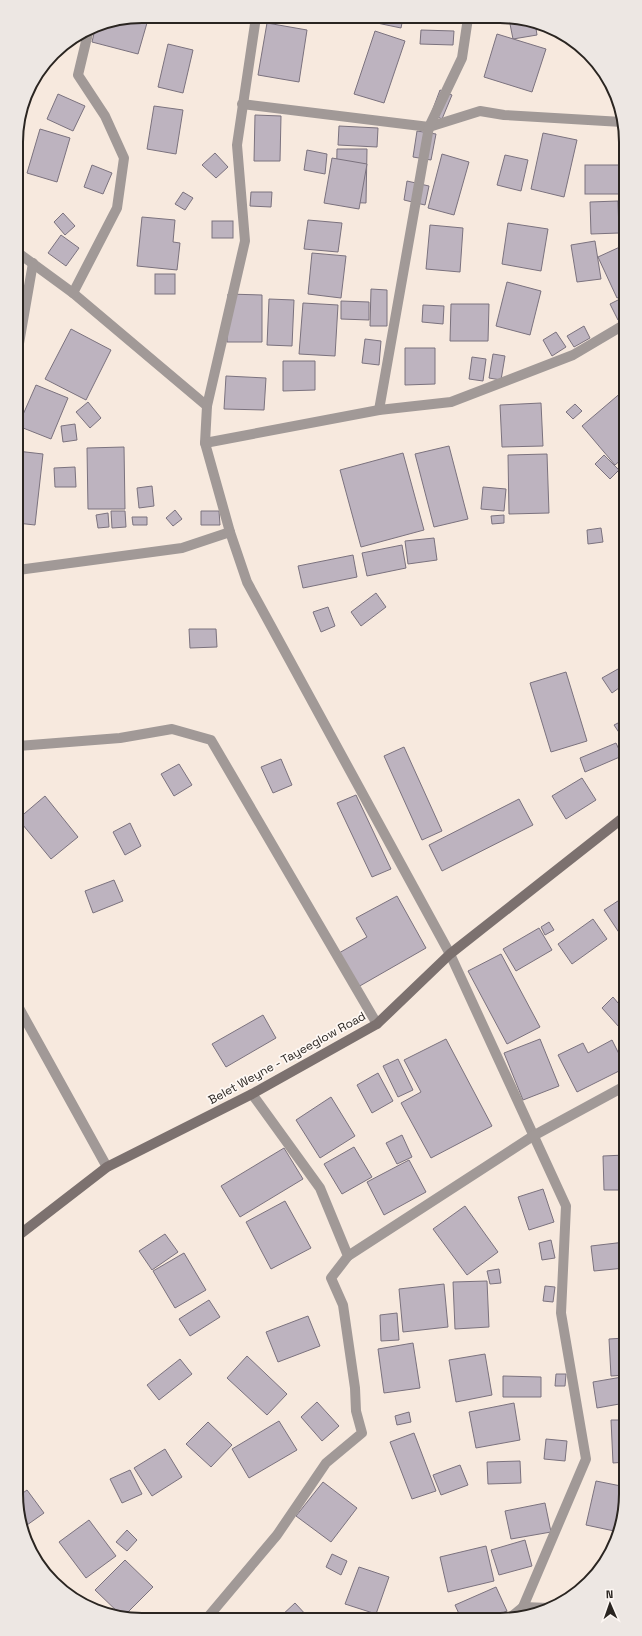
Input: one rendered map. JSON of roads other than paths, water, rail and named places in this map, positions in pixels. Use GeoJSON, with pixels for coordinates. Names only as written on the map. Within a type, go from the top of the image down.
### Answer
{"type":"FeatureCollection","features":[{"type":"Feature","properties":{"kind":"main road","name":"Belet Weyne - Tayeeglow Road"},"geometry":{"type":"LineString","coordinates":[[23,1232],[107,1167],[252,1094],[377,1024],[450,954],[619,821]]}},
{"type":"Feature","properties":{"kind":"street"},"geometry":{"type":"LineString","coordinates":[[255,23],[237,145],[245,241],[206,406],[205,443],[230,532],[247,582],[450,954],[566,1206],[561,1313],[586,1459],[523,1607],[517,1612]]}},
{"type":"Feature","properties":{"kind":"street"},"geometry":{"type":"LineString","coordinates":[[379,410],[429,127],[462,58],[467,23]]}},
{"type":"Feature","properties":{"kind":"street"},"geometry":{"type":"LineString","coordinates":[[73,293],[117,208],[124,158],[104,116],[78,74],[87,36]]}},
{"type":"Feature","properties":{"kind":"street"},"geometry":{"type":"LineString","coordinates":[[242,104],[429,127],[480,111],[504,116],[617,122]]}},
{"type":"Feature","properties":{"kind":"street"},"geometry":{"type":"LineString","coordinates":[[23,256],[73,293],[206,406]]}},
{"type":"Feature","properties":{"kind":"street"},"geometry":{"type":"LineString","coordinates":[[23,320],[33,263]]}},
{"type":"Feature","properties":{"kind":"street"},"geometry":{"type":"LineString","coordinates":[[205,443],[379,410],[451,402],[573,355],[619,328]]}},
{"type":"Feature","properties":{"kind":"street"},"geometry":{"type":"LineString","coordinates":[[23,569],[182,548],[230,532]]}},
{"type":"Feature","properties":{"kind":"street"},"geometry":{"type":"LineString","coordinates":[[23,746],[120,738],[172,729],[212,740],[377,1024]]}},
{"type":"Feature","properties":{"kind":"street"},"geometry":{"type":"LineString","coordinates":[[23,1015],[107,1167]]}},
{"type":"Feature","properties":{"kind":"street"},"geometry":{"type":"LineString","coordinates":[[211,1613],[277,1535],[326,1463],[362,1433],[356,1411],[355,1388],[343,1305],[331,1278],[348,1256],[534,1136],[619,1089]]}},
{"type":"Feature","properties":{"kind":"street"},"geometry":{"type":"LineString","coordinates":[[252,1094],[320,1188],[348,1256]]}},
{"type":"Feature","properties":{"kind":"street"},"geometry":{"type":"LineString","coordinates":[[523,1607],[536,1608]]}}]}
